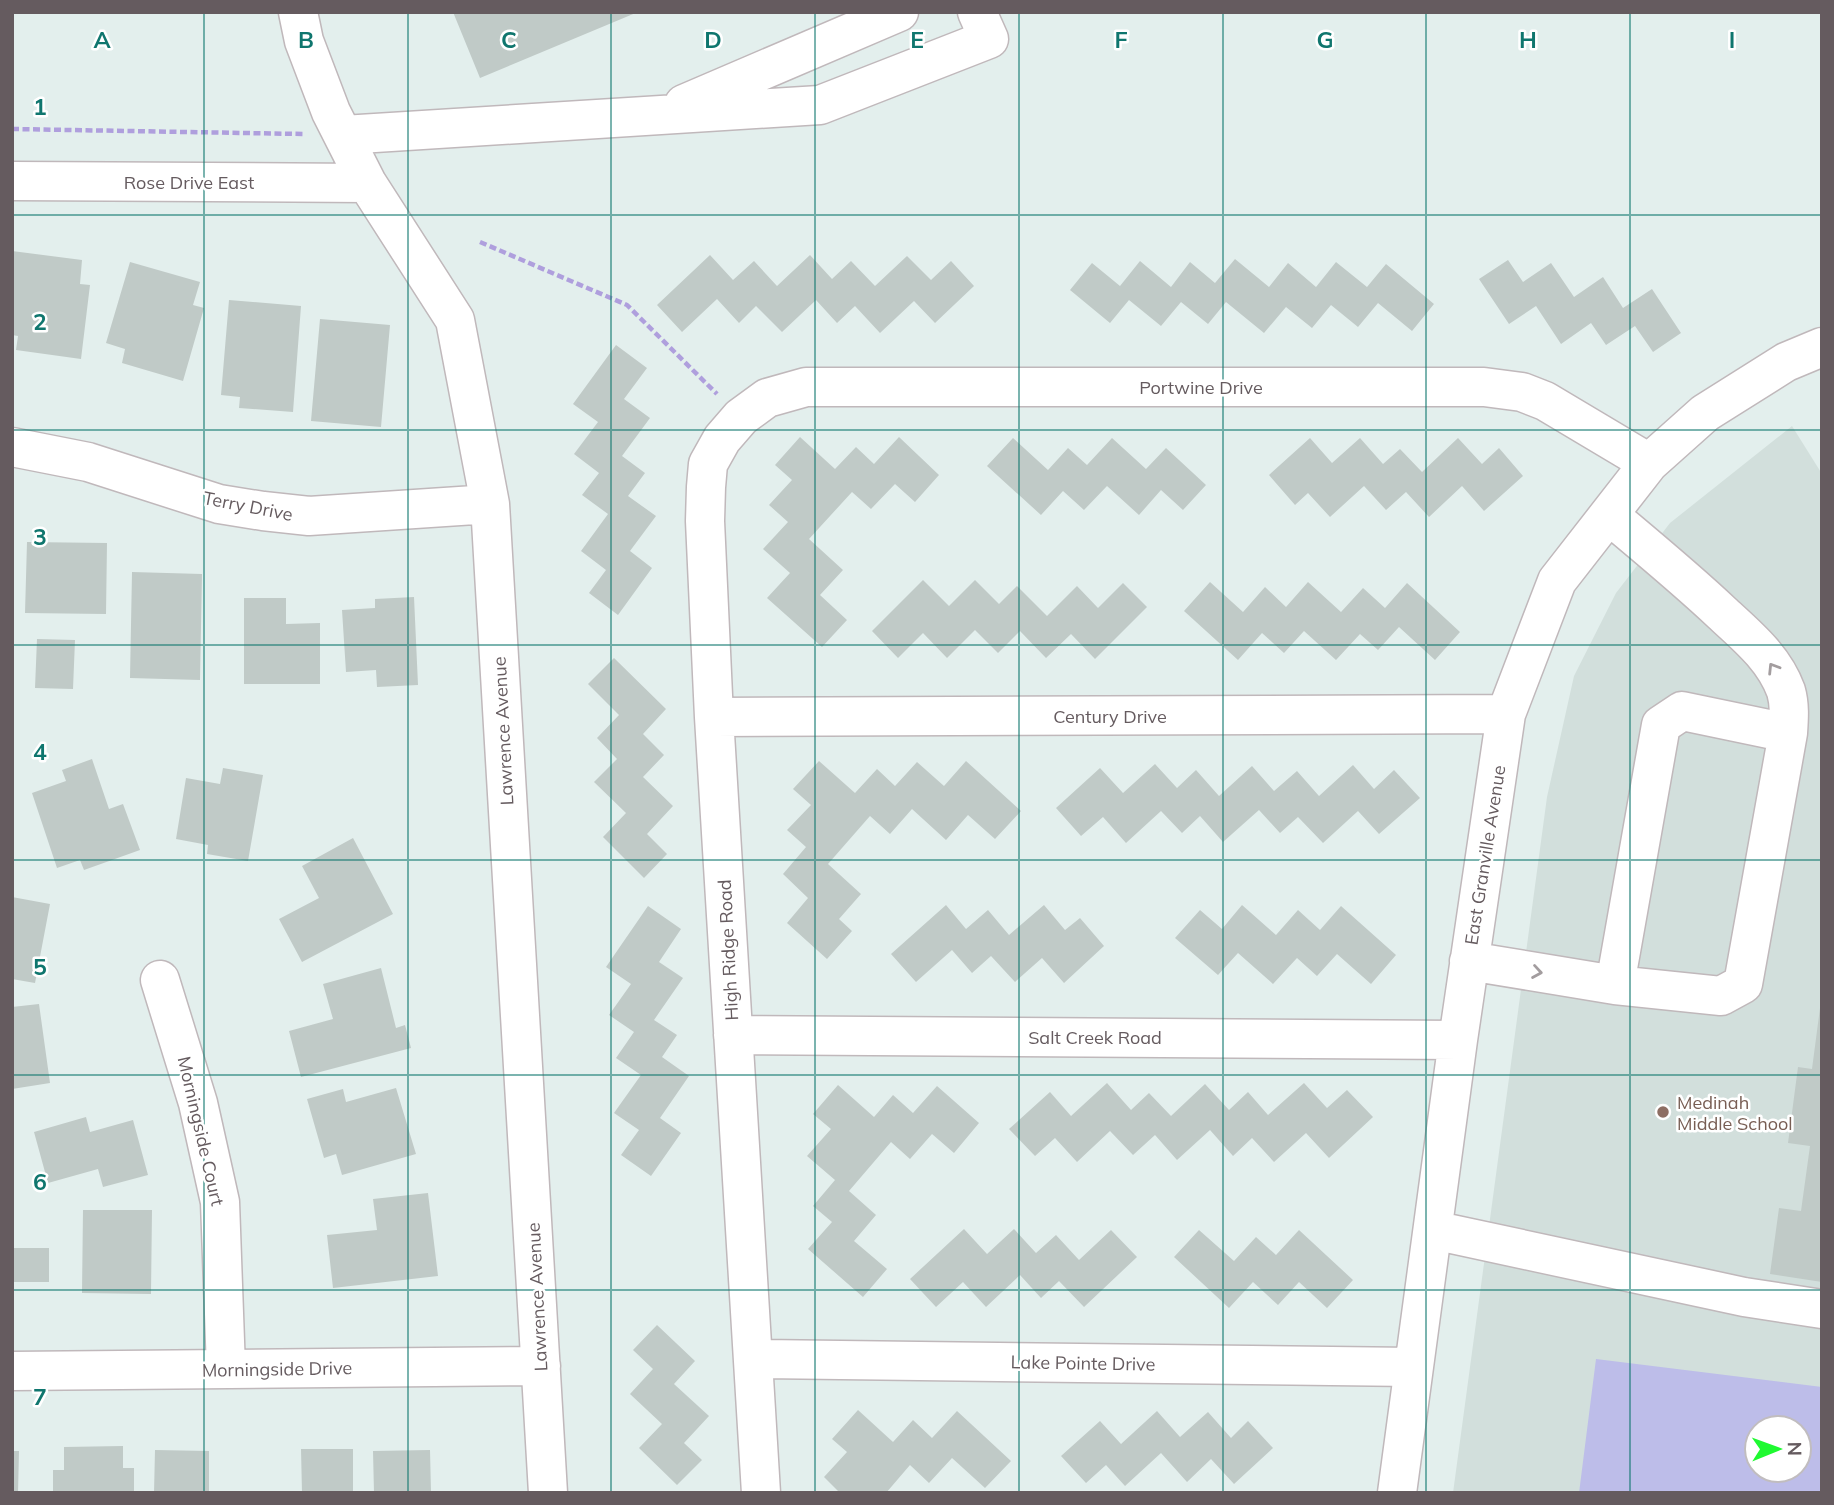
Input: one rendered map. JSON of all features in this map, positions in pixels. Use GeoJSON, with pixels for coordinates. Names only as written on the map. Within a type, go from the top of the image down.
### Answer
{"type":"FeatureCollection","features":[{"type":"Feature","properties":{"kind":"street","name":"Lawrence Avenue"},"geometry":{"type":"LineString","coordinates":[[298,12],[304,41],[331,112],[367,183],[455,320],[489,504],[548,1493]]}},
{"type":"Feature","properties":{"kind":"street"},"geometry":{"type":"LineString","coordinates":[[659,115],[899,12]]}},
{"type":"Feature","properties":{"kind":"street"},"geometry":{"type":"LineString","coordinates":[[343,135],[820,105],[989,38],[977,12]]}},
{"type":"Feature","properties":{"kind":"street","name":"Rose Drive East"},"geometry":{"type":"LineString","coordinates":[[12,181],[367,183]]}},
{"type":"Feature","properties":{"kind":"street","name":"East Granville Avenue"},"geometry":{"type":"LineString","coordinates":[[1397,1493],[1469,961],[1506,714],[1557,581],[1649,463],[1705,413],[1786,362],[1822,347]]}},
{"type":"Feature","properties":{"kind":"street","name":"Portwine Drive"},"geometry":{"type":"LineString","coordinates":[[741,417],[767,398],[806,387],[1484,387],[1522,392],[1545,401],[1649,463]]}},
{"type":"Feature","properties":{"kind":"street","name":"High Ridge Road"},"geometry":{"type":"LineString","coordinates":[[741,417],[722,439],[708,464],[705,521],[714,717],[761,1493]]}},
{"type":"Feature","properties":{"kind":"street","name":"Terry Drive"},"geometry":{"type":"LineString","coordinates":[[12,447],[88,461],[219,504],[263,512],[309,516],[489,504]]}},
{"type":"Feature","properties":{"kind":"street"},"geometry":{"type":"LineString","coordinates":[[1469,961],[1615,985],[1721,996],[1743,985],[1788,733],[1790,711],[1786,691],[1776,670],[1759,648],[1693,586],[1609,516]]}},
{"type":"Feature","properties":{"kind":"street"},"geometry":{"type":"LineString","coordinates":[[1615,985],[1661,725],[1682,711],[1788,733]]}},
{"type":"Feature","properties":{"kind":"street","name":"Century Drive"},"geometry":{"type":"LineString","coordinates":[[714,717],[1506,714]]}},
{"type":"Feature","properties":{"kind":"street","name":"Morningside Court"},"geometry":{"type":"LineString","coordinates":[[160,980],[198,1103],[220,1202],[226,1369]]}},
{"type":"Feature","properties":{"kind":"street","name":"Salt Creek Road"},"geometry":{"type":"LineString","coordinates":[[733,1035],[1458,1040]]}},
{"type":"Feature","properties":{"kind":"street"},"geometry":{"type":"LineString","coordinates":[[1433,1230],[1744,1297],[1822,1309]]}},
{"type":"Feature","properties":{"kind":"street","name":"Lake Pointe Drive"},"geometry":{"type":"LineString","coordinates":[[753,1359],[1413,1367]]}},
{"type":"Feature","properties":{"kind":"street","name":"Morningside Drive"},"geometry":{"type":"LineString","coordinates":[[12,1371],[541,1366]]}},
{"type":"Feature","properties":{"kind":"path"},"geometry":{"type":"LineString","coordinates":[[12,128],[343,135]]}},
{"type":"Feature","properties":{"kind":"path"},"geometry":{"type":"LineString","coordinates":[[480,242],[627,305],[741,417]]}},
{"type":"Feature","properties":{"kind":"shaded area","name":"Medinah Middle School"},"geometry":{"type":"Polygon","coordinates":[[[1792,426],[1822,474],[1822,1493],[1453,1493],[1547,797],[1574,676],[1616,593],[1670,523],[1792,426]]]}},
{"type":"Feature","properties":{"kind":"shaded area"},"geometry":{"type":"Polygon","coordinates":[[[1596,1359],[1822,1387],[1822,1493],[1579,1493],[1596,1359]]]}},
{"type":"Feature","properties":{"kind":"building"},"geometry":{"type":"Polygon","coordinates":[[[453,12],[638,12],[480,78],[453,12]]]}},
{"type":"Feature","properties":{"kind":"building"},"geometry":{"type":"Polygon","coordinates":[[[12,251],[82,260],[80,284],[90,285],[81,359],[16,350],[18,336],[12,335],[12,251]]]}},
{"type":"Feature","properties":{"kind":"building"},"geometry":{"type":"Polygon","coordinates":[[[710,255],[733,280],[754,261],[777,286],[810,255],[832,279],[851,261],[875,286],[907,256],[931,280],[951,261],[974,286],[935,323],[914,301],[880,333],[855,306],[837,323],[816,300],[782,332],[756,306],[739,323],[717,299],[682,332],[657,305],[710,255]]]}},
{"type":"Feature","properties":{"kind":"building"},"geometry":{"type":"Polygon","coordinates":[[[1235,259],[1269,287],[1288,263],[1316,287],[1336,262],[1367,287],[1386,264],[1434,304],[1412,331],[1378,303],[1358,327],[1331,305],[1312,328],[1286,307],[1264,333],[1226,302],[1208,324],[1181,302],[1161,326],[1129,300],[1110,323],[1070,290],[1092,263],[1120,286],[1140,261],[1171,287],[1190,262],[1215,283],[1235,259]]]}},
{"type":"Feature","properties":{"kind":"building"},"geometry":{"type":"Polygon","coordinates":[[[1508,260],[1523,282],[1551,263],[1574,297],[1603,277],[1623,308],[1652,289],[1681,333],[1653,352],[1635,326],[1606,345],[1591,323],[1561,344],[1536,306],[1509,324],[1479,279],[1508,260]]]}},
{"type":"Feature","properties":{"kind":"building"},"geometry":{"type":"Polygon","coordinates":[[[130,262],[200,282],[193,305],[204,308],[183,381],[122,363],[125,349],[106,343],[130,262]]]}},
{"type":"Feature","properties":{"kind":"building"},"geometry":{"type":"Polygon","coordinates":[[[229,300],[301,306],[293,412],[239,408],[240,397],[221,395],[229,300]]]}},
{"type":"Feature","properties":{"kind":"building"},"geometry":{"type":"Polygon","coordinates":[[[320,319],[390,325],[381,427],[311,421],[320,319]]]}},
{"type":"Feature","properties":{"kind":"building"},"geometry":{"type":"Polygon","coordinates":[[[616,345],[647,368],[624,399],[650,418],[622,456],[645,473],[628,496],[656,516],[630,551],[652,568],[618,615],[589,593],[606,570],[581,551],[608,514],[582,495],[599,473],[574,454],[598,422],[573,404],[616,345]]]}},
{"type":"Feature","properties":{"kind":"building"},"geometry":{"type":"Polygon","coordinates":[[[800,437],[835,469],[856,447],[874,464],[899,437],[939,475],[915,502],[895,484],[871,509],[852,492],[809,539],[843,570],[820,595],[847,620],[822,647],[767,598],[790,573],[763,549],[788,522],[769,505],[792,480],[775,465],[800,437]]]}},
{"type":"Feature","properties":{"kind":"building"},"geometry":{"type":"Polygon","coordinates":[[[1013,438],[1048,470],[1068,448],[1087,465],[1112,438],[1146,469],[1166,448],[1206,485],[1183,510],[1161,490],[1139,515],[1107,486],[1084,510],[1063,491],[1041,515],[987,466],[1013,438]]]}},
{"type":"Feature","properties":{"kind":"building"},"geometry":{"type":"Polygon","coordinates":[[[1310,438],[1332,463],[1360,438],[1383,464],[1400,449],[1422,472],[1458,438],[1482,464],[1499,448],[1523,476],[1484,511],[1462,486],[1429,517],[1406,492],[1386,510],[1364,486],[1330,517],[1308,493],[1295,505],[1269,475],[1310,438]]]}},
{"type":"Feature","properties":{"kind":"building"},"geometry":{"type":"Polygon","coordinates":[[[27,542],[107,543],[106,614],[25,613],[27,542]]]}},
{"type":"Feature","properties":{"kind":"building"},"geometry":{"type":"Polygon","coordinates":[[[132,572],[202,574],[200,680],[130,678],[132,572]]]}},
{"type":"Feature","properties":{"kind":"building"},"geometry":{"type":"Polygon","coordinates":[[[923,580],[949,606],[975,580],[999,604],[1017,586],[1047,616],[1077,586],[1098,608],[1123,583],[1147,607],[1095,659],[1071,634],[1046,658],[1020,631],[998,653],[975,630],[947,658],[923,633],[898,658],[872,631],[923,580]]]}},
{"type":"Feature","properties":{"kind":"building"},"geometry":{"type":"Polygon","coordinates":[[[1210,582],[1243,612],[1265,587],[1286,607],[1308,582],[1341,612],[1363,588],[1385,608],[1407,583],[1460,632],[1435,660],[1399,627],[1378,650],[1360,634],[1336,660],[1304,631],[1284,653],[1262,633],[1238,660],[1184,611],[1210,582]]]}},
{"type":"Feature","properties":{"kind":"building"},"geometry":{"type":"Polygon","coordinates":[[[414,597],[418,685],[377,687],[376,670],[346,672],[342,610],[375,608],[375,599],[414,597]]]}},
{"type":"Feature","properties":{"kind":"building"},"geometry":{"type":"Polygon","coordinates":[[[244,598],[286,598],[286,624],[320,623],[320,684],[244,684],[244,598]]]}},
{"type":"Feature","properties":{"kind":"building"},"geometry":{"type":"Polygon","coordinates":[[[37,639],[75,640],[73,689],[35,688],[37,639]]]}},
{"type":"Feature","properties":{"kind":"building"},"geometry":{"type":"Polygon","coordinates":[[[614,658],[666,709],[643,734],[664,755],[643,777],[673,806],[647,834],[667,854],[644,878],[603,837],[626,813],[594,782],[617,759],[597,738],[619,715],[588,684],[614,658]]]}},
{"type":"Feature","properties":{"kind":"building"},"geometry":{"type":"Polygon","coordinates":[[[92,759],[109,809],[123,804],[140,850],[84,870],[80,860],[57,868],[32,793],[66,781],[62,770],[92,759]]]}},
{"type":"Feature","properties":{"kind":"building"},"geometry":{"type":"Polygon","coordinates":[[[819,761],[855,793],[877,769],[895,786],[917,762],[944,786],[966,761],[1021,811],[995,839],[968,815],[946,840],[912,809],[890,834],[870,816],[828,864],[861,894],[839,919],[852,931],[827,959],[787,923],[808,898],[783,874],[806,847],[787,830],[811,805],[793,789],[819,761]]]}},
{"type":"Feature","properties":{"kind":"building"},"geometry":{"type":"Polygon","coordinates":[[[1155,764],[1177,788],[1196,770],[1219,796],[1252,766],[1274,791],[1297,771],[1319,796],[1353,765],[1374,789],[1394,770],[1420,798],[1379,834],[1358,811],[1323,843],[1298,817],[1280,833],[1259,810],[1223,842],[1200,816],[1182,833],[1161,811],[1126,843],[1103,817],[1081,836],[1056,808],[1100,768],[1123,793],[1155,764]]]}},
{"type":"Feature","properties":{"kind":"building"},"geometry":{"type":"Polygon","coordinates":[[[223,768],[263,775],[248,861],[207,854],[208,845],[176,839],[186,778],[220,784],[223,768]]]}},
{"type":"Feature","properties":{"kind":"building"},"geometry":{"type":"Polygon","coordinates":[[[353,838],[393,914],[302,962],[279,919],[319,898],[302,866],[353,838]]]}},
{"type":"Feature","properties":{"kind":"building"},"geometry":{"type":"Polygon","coordinates":[[[12,897],[50,904],[35,983],[12,979],[12,897]]]}},
{"type":"Feature","properties":{"kind":"building"},"geometry":{"type":"Polygon","coordinates":[[[946,905],[966,929],[988,910],[1009,935],[1044,905],[1065,930],[1080,918],[1104,946],[1064,983],[1042,958],[1015,982],[991,956],[972,973],[952,950],[916,982],[891,954],[946,905]]]}},
{"type":"Feature","properties":{"kind":"building"},"geometry":{"type":"Polygon","coordinates":[[[1242,905],[1276,935],[1298,910],[1320,930],[1341,906],[1396,955],[1371,984],[1337,954],[1317,976],[1297,958],[1273,984],[1238,953],[1218,975],[1175,938],[1200,910],[1222,929],[1242,905]]]}},
{"type":"Feature","properties":{"kind":"building"},"geometry":{"type":"Polygon","coordinates":[[[648,906],[681,929],[659,962],[683,978],[654,1020],[677,1035],[662,1057],[689,1076],[660,1118],[681,1133],[651,1176],[621,1155],[639,1130],[614,1113],[641,1075],[616,1058],[634,1032],[609,1015],[631,984],[606,967],[648,906]]]}},
{"type":"Feature","properties":{"kind":"building"},"geometry":{"type":"Polygon","coordinates":[[[381,968],[396,1028],[405,1025],[411,1048],[301,1077],[289,1031],[333,1019],[323,984],[381,968]]]}},
{"type":"Feature","properties":{"kind":"building"},"geometry":{"type":"Polygon","coordinates":[[[39,1004],[50,1083],[12,1089],[12,1007],[39,1004]]]}},
{"type":"Feature","properties":{"kind":"building"},"geometry":{"type":"Polygon","coordinates":[[[1820,1008],[1822,1282],[1770,1274],[1779,1208],[1801,1211],[1810,1146],[1788,1143],[1798,1067],[1812,1069],[1820,1008]]]}},
{"type":"Feature","properties":{"kind":"building"},"geometry":{"type":"Polygon","coordinates":[[[1107,1083],[1131,1110],[1149,1093],[1171,1116],[1205,1084],[1229,1110],[1248,1092],[1268,1115],[1304,1083],[1327,1108],[1347,1090],[1373,1117],[1329,1158],[1306,1133],[1274,1162],[1252,1138],[1233,1156],[1210,1130],[1177,1160],[1155,1135],[1133,1155],[1110,1131],[1077,1162],[1055,1138],[1035,1156],[1009,1129],[1050,1092],[1071,1116],[1107,1083]]]}},
{"type":"Feature","properties":{"kind":"building"},"geometry":{"type":"Polygon","coordinates":[[[838,1085],[874,1117],[893,1095],[913,1113],[937,1086],[979,1123],[954,1153],[932,1134],[910,1159],[891,1142],[849,1191],[876,1215],[854,1241],[887,1269],[863,1297],[808,1249],[832,1222],[813,1206],[835,1180],[807,1156],[831,1129],[813,1114],[838,1085]]]}},
{"type":"Feature","properties":{"kind":"building"},"geometry":{"type":"Polygon","coordinates":[[[396,1088],[416,1154],[342,1175],[336,1154],[324,1158],[307,1099],[343,1089],[346,1102],[396,1088]]]}},
{"type":"Feature","properties":{"kind":"building"},"geometry":{"type":"Polygon","coordinates":[[[86,1117],[90,1132],[133,1120],[148,1175],[103,1187],[98,1169],[48,1183],[34,1132],[86,1117]]]}},
{"type":"Feature","properties":{"kind":"building"},"geometry":{"type":"Polygon","coordinates":[[[428,1193],[438,1276],[333,1288],[327,1235],[377,1230],[373,1199],[428,1193]]]}},
{"type":"Feature","properties":{"kind":"building"},"geometry":{"type":"Polygon","coordinates":[[[83,1210],[152,1210],[151,1294],[82,1293],[83,1210]]]}},
{"type":"Feature","properties":{"kind":"building"},"geometry":{"type":"Polygon","coordinates":[[[964,1229],[987,1254],[1014,1229],[1036,1253],[1056,1235],[1079,1260],[1111,1230],[1137,1257],[1084,1307],[1059,1281],[1041,1298],[1020,1275],[986,1307],[963,1282],[936,1307],[910,1279],[964,1229]]]}},
{"type":"Feature","properties":{"kind":"building"},"geometry":{"type":"Polygon","coordinates":[[[1199,1230],[1234,1261],[1256,1237],[1276,1255],[1299,1230],[1353,1280],[1327,1308],[1299,1282],[1278,1305],[1253,1282],[1229,1308],[1174,1257],[1199,1230]]]}},
{"type":"Feature","properties":{"kind":"building"},"geometry":{"type":"Polygon","coordinates":[[[12,1248],[49,1248],[49,1282],[12,1282],[12,1248]]]}},
{"type":"Feature","properties":{"kind":"building"},"geometry":{"type":"Polygon","coordinates":[[[657,1325],[695,1361],[674,1384],[709,1416],[684,1443],[702,1460],[677,1485],[639,1448],[662,1424],[630,1394],[653,1369],[633,1350],[657,1325]]]}},
{"type":"Feature","properties":{"kind":"building"},"geometry":{"type":"Polygon","coordinates":[[[858,1410],[893,1442],[913,1420],[932,1438],[957,1411],[1011,1461],[985,1488],[952,1458],[929,1483],[910,1465],[886,1493],[840,1493],[824,1477],[847,1452],[832,1439],[858,1410]]]}},
{"type":"Feature","properties":{"kind":"building"},"geometry":{"type":"Polygon","coordinates":[[[1157,1411],[1180,1437],[1208,1412],[1231,1438],[1248,1421],[1273,1448],[1234,1484],[1211,1459],[1187,1482],[1161,1453],[1125,1486],[1106,1465],[1086,1483],[1061,1456],[1100,1421],[1121,1444],[1157,1411]]]}},
{"type":"Feature","properties":{"kind":"building"},"geometry":{"type":"Polygon","coordinates":[[[123,1446],[123,1468],[134,1468],[134,1493],[53,1493],[53,1470],[64,1470],[64,1447],[123,1446]]]}},
{"type":"Feature","properties":{"kind":"building"},"geometry":{"type":"Polygon","coordinates":[[[301,1449],[353,1449],[353,1493],[302,1493],[301,1449]]]}},
{"type":"Feature","properties":{"kind":"building"},"geometry":{"type":"Polygon","coordinates":[[[155,1450],[209,1451],[209,1493],[154,1493],[155,1450]]]}},
{"type":"Feature","properties":{"kind":"building"},"geometry":{"type":"Polygon","coordinates":[[[430,1450],[431,1493],[374,1493],[373,1451],[430,1450]]]}},
{"type":"Feature","properties":{"kind":"building"},"geometry":{"type":"Polygon","coordinates":[[[12,1451],[19,1451],[18,1493],[12,1493],[12,1451]]]}},
{"type":"Feature","properties":{"kind":"place","name":"Medinah Middle School"},"geometry":{"type":"Point","coordinates":[1663,1112]}}]}
